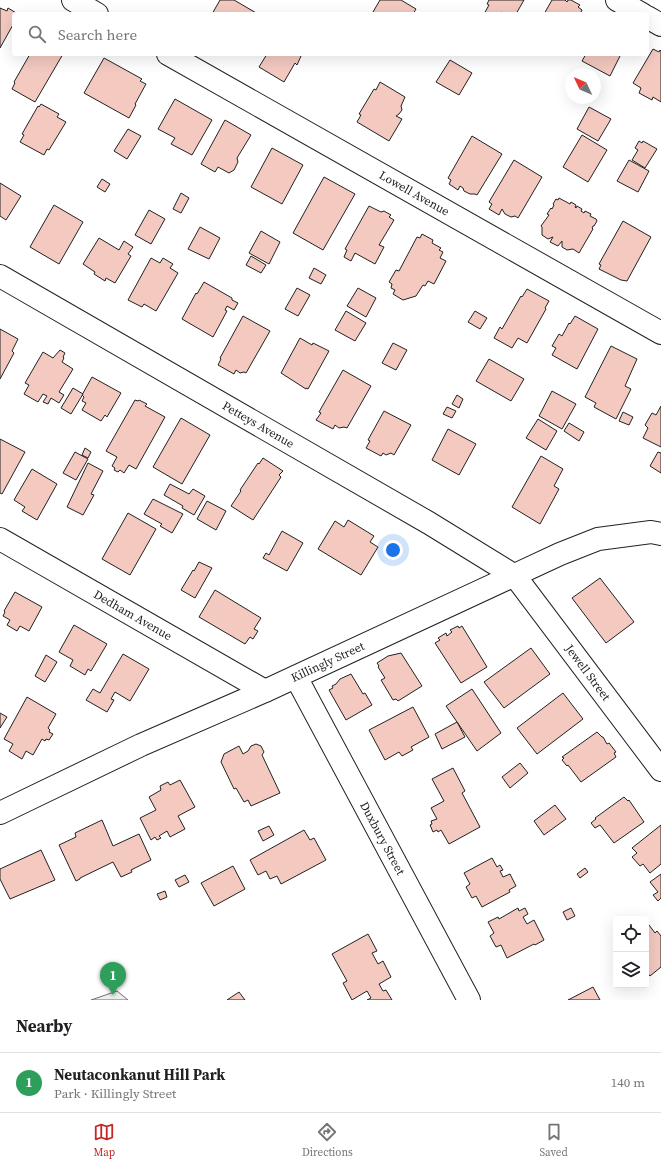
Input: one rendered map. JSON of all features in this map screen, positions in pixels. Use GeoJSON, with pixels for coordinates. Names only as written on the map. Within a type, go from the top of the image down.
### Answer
{"type":"FeatureCollection","features":[{"type":"Feature","properties":{"kind":"street"},"geometry":{"type":"LineString","coordinates":[[73,0],[94,12]]}},
{"type":"Feature","properties":{"kind":"street"},"geometry":{"type":"LineString","coordinates":[[617,0],[638,12]]}},
{"type":"Feature","properties":{"kind":"street"},"geometry":{"type":"LineString","coordinates":[[649,18],[661,25]]}},
{"type":"Feature","properties":{"kind":"street","name":"Lowell Avenue"},"geometry":{"type":"LineString","coordinates":[[172,56],[661,333]]}},
{"type":"Feature","properties":{"kind":"street","name":"Petteys Avenue"},"geometry":{"type":"LineString","coordinates":[[0,276],[429,523],[515,576]]}},
{"type":"Feature","properties":{"kind":"street","name":"Killingly Street"},"geometry":{"type":"LineString","coordinates":[[4,807],[296,677],[560,554],[598,539],[650,532],[661,534]]}},
{"type":"Feature","properties":{"kind":"street","name":"Dedham Avenue"},"geometry":{"type":"LineString","coordinates":[[0,539],[265,691]]}},
{"type":"Feature","properties":{"kind":"street","name":"Jewell Street"},"geometry":{"type":"LineString","coordinates":[[515,576],[661,770]]}},
{"type":"Feature","properties":{"kind":"street","name":"Duxbury Street"},"geometry":{"type":"LineString","coordinates":[[296,677],[469,1000]]}},
{"type":"Feature","properties":{"kind":"shaded area"},"geometry":{"type":"Polygon","coordinates":[[[117,991],[128,1000],[91,1000],[117,991]]]}},
{"type":"Feature","properties":{"kind":"building"},"geometry":{"type":"Polygon","coordinates":[[[220,0],[234,0],[255,12],[213,12],[220,0]]]}},
{"type":"Feature","properties":{"kind":"building"},"geometry":{"type":"Polygon","coordinates":[[[380,0],[401,0],[416,9],[414,12],[373,12],[380,0]]]}},
{"type":"Feature","properties":{"kind":"building"},"geometry":{"type":"Polygon","coordinates":[[[489,0],[524,0],[517,12],[485,12],[489,5],[487,4],[489,0]]]}},
{"type":"Feature","properties":{"kind":"building"},"geometry":{"type":"Polygon","coordinates":[[[552,0],[565,0],[567,2],[568,0],[571,0],[580,5],[578,7],[582,10],[581,12],[545,12],[552,0]]]}},
{"type":"Feature","properties":{"kind":"building"},"geometry":{"type":"Polygon","coordinates":[[[0,8],[7,11],[8,8],[15,12],[12,12],[12,27],[0,48],[0,8]]]}},
{"type":"Feature","properties":{"kind":"building"},"geometry":{"type":"Polygon","coordinates":[[[653,49],[659,52],[660,50],[661,51],[661,102],[653,97],[652,100],[639,93],[641,88],[633,83],[653,49]]]}},
{"type":"Feature","properties":{"kind":"building"},"geometry":{"type":"Polygon","coordinates":[[[29,56],[62,56],[35,102],[12,89],[15,83],[14,82],[29,56]]]}},
{"type":"Feature","properties":{"kind":"building"},"geometry":{"type":"Polygon","coordinates":[[[266,56],[301,56],[297,65],[295,63],[284,82],[259,67],[266,56]]]}},
{"type":"Feature","properties":{"kind":"building"},"geometry":{"type":"Polygon","coordinates":[[[585,56],[620,56],[610,76],[601,71],[601,68],[595,68],[582,61],[585,56]]]}},
{"type":"Feature","properties":{"kind":"building"},"geometry":{"type":"Polygon","coordinates":[[[104,58],[142,79],[140,81],[146,84],[129,118],[84,93],[104,58]]]}},
{"type":"Feature","properties":{"kind":"building"},"geometry":{"type":"Polygon","coordinates":[[[450,60],[472,73],[459,95],[436,82],[450,60]]]}},
{"type":"Feature","properties":{"kind":"building"},"geometry":{"type":"Polygon","coordinates":[[[380,82],[405,97],[401,106],[402,110],[396,116],[402,119],[389,141],[357,122],[361,115],[359,114],[380,82]]]}},
{"type":"Feature","properties":{"kind":"building"},"geometry":{"type":"Polygon","coordinates":[[[175,99],[212,120],[192,155],[171,144],[175,138],[158,129],[175,99]]]}},
{"type":"Feature","properties":{"kind":"building"},"geometry":{"type":"Polygon","coordinates":[[[41,104],[59,114],[57,117],[66,122],[49,150],[47,149],[44,155],[20,142],[24,135],[22,134],[38,106],[39,107],[41,104]]]}},
{"type":"Feature","properties":{"kind":"building"},"geometry":{"type":"Polygon","coordinates":[[[589,107],[611,119],[598,141],[577,129],[589,107]]]}},
{"type":"Feature","properties":{"kind":"building"},"geometry":{"type":"Polygon","coordinates":[[[225,120],[251,135],[237,158],[238,162],[234,170],[229,173],[218,167],[215,172],[201,164],[225,120]]]}},
{"type":"Feature","properties":{"kind":"building"},"geometry":{"type":"Polygon","coordinates":[[[128,129],[141,136],[127,159],[114,151],[128,129]]]}},
{"type":"Feature","properties":{"kind":"building"},"geometry":{"type":"Polygon","coordinates":[[[582,135],[607,150],[588,182],[563,167],[582,135]]]}},
{"type":"Feature","properties":{"kind":"building"},"geometry":{"type":"Polygon","coordinates":[[[472,136],[502,154],[477,195],[464,191],[460,186],[458,190],[449,184],[451,180],[448,178],[472,136]]]}},
{"type":"Feature","properties":{"kind":"building"},"geometry":{"type":"Polygon","coordinates":[[[639,141],[642,143],[643,141],[657,149],[645,168],[632,160],[638,150],[635,148],[639,141]]]}},
{"type":"Feature","properties":{"kind":"building"},"geometry":{"type":"Polygon","coordinates":[[[272,148],[303,165],[282,204],[251,187],[272,148]]]}},
{"type":"Feature","properties":{"kind":"building"},"geometry":{"type":"Polygon","coordinates":[[[514,160],[542,177],[518,218],[505,214],[502,209],[499,215],[489,209],[492,204],[489,202],[514,160]]]}},
{"type":"Feature","properties":{"kind":"building"},"geometry":{"type":"Polygon","coordinates":[[[629,160],[649,171],[638,192],[617,181],[629,160]]]}},
{"type":"Feature","properties":{"kind":"building"},"geometry":{"type":"Polygon","coordinates":[[[324,177],[355,194],[323,250],[293,233],[324,177]]]}},
{"type":"Feature","properties":{"kind":"building"},"geometry":{"type":"Polygon","coordinates":[[[102,179],[110,184],[105,192],[97,187],[102,179]]]}},
{"type":"Feature","properties":{"kind":"building"},"geometry":{"type":"Polygon","coordinates":[[[0,183],[21,196],[6,220],[0,216],[0,183]]]}},
{"type":"Feature","properties":{"kind":"building"},"geometry":{"type":"Polygon","coordinates":[[[181,193],[189,198],[181,213],[173,209],[181,193]]]}},
{"type":"Feature","properties":{"kind":"building"},"geometry":{"type":"Polygon","coordinates":[[[559,198],[570,204],[571,202],[576,205],[576,208],[577,206],[582,209],[581,211],[584,213],[585,211],[591,214],[590,216],[597,221],[579,253],[573,249],[567,250],[562,247],[562,241],[558,246],[550,242],[553,237],[548,239],[542,235],[541,226],[549,215],[547,214],[551,208],[552,209],[556,199],[558,200],[559,198]]]}},
{"type":"Feature","properties":{"kind":"building"},"geometry":{"type":"Polygon","coordinates":[[[54,205],[83,222],[59,264],[30,247],[54,205]]]}},
{"type":"Feature","properties":{"kind":"building"},"geometry":{"type":"Polygon","coordinates":[[[369,206],[381,212],[384,211],[391,215],[389,217],[394,220],[379,245],[384,247],[375,264],[355,253],[351,261],[344,257],[347,250],[345,249],[369,206]]]}},
{"type":"Feature","properties":{"kind":"building"},"geometry":{"type":"Polygon","coordinates":[[[149,210],[165,219],[151,244],[135,235],[149,210]]]}},
{"type":"Feature","properties":{"kind":"building"},"geometry":{"type":"Polygon","coordinates":[[[623,221],[651,237],[627,281],[621,280],[599,269],[601,265],[599,264],[623,221]]]}},
{"type":"Feature","properties":{"kind":"building"},"geometry":{"type":"Polygon","coordinates":[[[200,227],[220,238],[209,259],[188,249],[200,227]]]}},
{"type":"Feature","properties":{"kind":"building"},"geometry":{"type":"Polygon","coordinates":[[[261,231],[280,242],[269,264],[249,253],[261,231]]]}},
{"type":"Feature","properties":{"kind":"building"},"geometry":{"type":"Polygon","coordinates":[[[422,234],[433,240],[432,243],[441,248],[439,250],[443,252],[440,258],[446,261],[434,284],[428,281],[425,286],[423,285],[416,296],[403,300],[393,294],[395,290],[391,288],[392,284],[389,282],[396,270],[399,271],[417,237],[420,238],[422,234]]]}},
{"type":"Feature","properties":{"kind":"building"},"geometry":{"type":"Polygon","coordinates":[[[99,238],[119,250],[124,241],[133,247],[128,254],[131,256],[115,283],[106,278],[105,281],[83,264],[99,238]]]}},
{"type":"Feature","properties":{"kind":"building"},"geometry":{"type":"Polygon","coordinates":[[[251,256],[266,265],[261,273],[246,265],[251,256]]]}},
{"type":"Feature","properties":{"kind":"building"},"geometry":{"type":"Polygon","coordinates":[[[151,258],[160,263],[163,258],[173,264],[170,268],[178,273],[156,311],[144,304],[142,307],[128,300],[151,258]]]}},
{"type":"Feature","properties":{"kind":"building"},"geometry":{"type":"Polygon","coordinates":[[[314,268],[326,275],[321,284],[309,278],[314,268]]]}},
{"type":"Feature","properties":{"kind":"building"},"geometry":{"type":"Polygon","coordinates":[[[204,282],[238,303],[234,310],[227,306],[225,310],[227,311],[213,337],[182,319],[196,293],[197,294],[204,282]]]}},
{"type":"Feature","properties":{"kind":"building"},"geometry":{"type":"Polygon","coordinates":[[[297,288],[310,295],[298,316],[285,309],[297,288]]]}},
{"type":"Feature","properties":{"kind":"building"},"geometry":{"type":"Polygon","coordinates":[[[358,288],[376,298],[366,317],[347,306],[358,288]]]}},
{"type":"Feature","properties":{"kind":"building"},"geometry":{"type":"Polygon","coordinates":[[[527,289],[549,301],[527,343],[518,338],[512,348],[494,338],[500,327],[502,329],[521,296],[522,297],[527,289]]]}},
{"type":"Feature","properties":{"kind":"building"},"geometry":{"type":"Polygon","coordinates":[[[346,311],[366,323],[355,341],[335,330],[346,311]]]}},
{"type":"Feature","properties":{"kind":"building"},"geometry":{"type":"Polygon","coordinates":[[[475,311],[487,318],[480,329],[468,322],[475,311]]]}},
{"type":"Feature","properties":{"kind":"building"},"geometry":{"type":"Polygon","coordinates":[[[243,316],[270,331],[246,373],[240,373],[236,370],[234,374],[218,365],[221,359],[220,358],[243,316]]]}},
{"type":"Feature","properties":{"kind":"building"},"geometry":{"type":"Polygon","coordinates":[[[575,316],[598,329],[577,369],[552,355],[556,348],[552,346],[559,334],[562,336],[569,323],[570,324],[575,316]]]}},
{"type":"Feature","properties":{"kind":"building"},"geometry":{"type":"Polygon","coordinates":[[[0,329],[18,339],[12,351],[14,353],[0,379],[0,329]]]}},
{"type":"Feature","properties":{"kind":"building"},"geometry":{"type":"Polygon","coordinates":[[[300,338],[312,345],[313,343],[329,351],[308,389],[281,373],[300,338]]]}},
{"type":"Feature","properties":{"kind":"building"},"geometry":{"type":"Polygon","coordinates":[[[393,343],[407,350],[396,370],[382,363],[393,343]]]}},
{"type":"Feature","properties":{"kind":"building"},"geometry":{"type":"Polygon","coordinates":[[[611,346],[637,359],[625,386],[631,389],[616,419],[594,407],[596,403],[585,397],[611,346]]]}},
{"type":"Feature","properties":{"kind":"building"},"geometry":{"type":"Polygon","coordinates":[[[60,350],[65,353],[62,362],[73,369],[59,392],[64,395],[59,403],[51,398],[48,404],[43,402],[47,396],[43,394],[38,402],[24,394],[29,385],[25,383],[43,352],[53,358],[60,350]]]}},
{"type":"Feature","properties":{"kind":"building"},"geometry":{"type":"Polygon","coordinates":[[[489,359],[524,379],[511,401],[476,381],[489,359]]]}},
{"type":"Feature","properties":{"kind":"building"},"geometry":{"type":"Polygon","coordinates":[[[343,370],[371,386],[347,428],[339,428],[335,425],[333,429],[316,420],[343,370]]]}},
{"type":"Feature","properties":{"kind":"building"},"geometry":{"type":"Polygon","coordinates":[[[92,377],[121,393],[107,417],[105,415],[101,421],[82,410],[86,403],[82,401],[84,397],[82,395],[92,377]]]}},
{"type":"Feature","properties":{"kind":"building"},"geometry":{"type":"Polygon","coordinates":[[[73,388],[83,394],[71,414],[61,408],[73,388]]]}},
{"type":"Feature","properties":{"kind":"building"},"geometry":{"type":"Polygon","coordinates":[[[552,391],[576,404],[562,429],[539,416],[552,391]]]}},
{"type":"Feature","properties":{"kind":"building"},"geometry":{"type":"Polygon","coordinates":[[[457,395],[463,399],[459,408],[452,404],[457,395]]]}},
{"type":"Feature","properties":{"kind":"building"},"geometry":{"type":"Polygon","coordinates":[[[135,400],[139,400],[147,404],[145,406],[165,417],[136,469],[129,465],[124,473],[120,470],[118,472],[114,470],[115,468],[112,466],[117,457],[106,451],[135,400]]]}},
{"type":"Feature","properties":{"kind":"building"},"geometry":{"type":"Polygon","coordinates":[[[661,406],[661,447],[643,438],[648,428],[645,425],[652,413],[656,415],[661,406]]]}},
{"type":"Feature","properties":{"kind":"building"},"geometry":{"type":"Polygon","coordinates":[[[447,407],[456,411],[452,418],[443,414],[447,407]]]}},
{"type":"Feature","properties":{"kind":"building"},"geometry":{"type":"Polygon","coordinates":[[[384,411],[411,425],[394,455],[391,453],[386,455],[383,453],[381,456],[366,448],[370,441],[368,440],[384,411]]]}},
{"type":"Feature","properties":{"kind":"building"},"geometry":{"type":"Polygon","coordinates":[[[623,412],[633,417],[629,425],[619,421],[623,412]]]}},
{"type":"Feature","properties":{"kind":"building"},"geometry":{"type":"Polygon","coordinates":[[[181,418],[210,435],[182,484],[153,467],[181,418]]]}},
{"type":"Feature","properties":{"kind":"building"},"geometry":{"type":"Polygon","coordinates":[[[538,419],[557,431],[546,450],[526,438],[538,419]]]}},
{"type":"Feature","properties":{"kind":"building"},"geometry":{"type":"Polygon","coordinates":[[[569,423],[584,432],[579,441],[564,431],[569,423]]]}},
{"type":"Feature","properties":{"kind":"building"},"geometry":{"type":"Polygon","coordinates":[[[448,429],[476,444],[459,475],[432,460],[448,429]]]}},
{"type":"Feature","properties":{"kind":"building"},"geometry":{"type":"Polygon","coordinates":[[[0,439],[25,452],[2,494],[0,493],[0,439]]]}},
{"type":"Feature","properties":{"kind":"building"},"geometry":{"type":"Polygon","coordinates":[[[85,448],[91,452],[88,458],[82,455],[85,448]]]}},
{"type":"Feature","properties":{"kind":"building"},"geometry":{"type":"Polygon","coordinates":[[[75,452],[88,459],[76,480],[63,473],[75,452]]]}},
{"type":"Feature","properties":{"kind":"building"},"geometry":{"type":"Polygon","coordinates":[[[658,452],[661,453],[661,473],[650,466],[658,452]]]}},
{"type":"Feature","properties":{"kind":"building"},"geometry":{"type":"Polygon","coordinates":[[[541,456],[563,469],[554,486],[559,489],[540,524],[512,507],[541,456]]]}},
{"type":"Feature","properties":{"kind":"building"},"geometry":{"type":"Polygon","coordinates":[[[263,458],[283,471],[279,475],[281,477],[253,520],[231,506],[258,463],[259,464],[263,458]]]}},
{"type":"Feature","properties":{"kind":"building"},"geometry":{"type":"Polygon","coordinates":[[[88,463],[103,471],[91,494],[94,495],[83,515],[67,507],[88,463]]]}},
{"type":"Feature","properties":{"kind":"building"},"geometry":{"type":"Polygon","coordinates":[[[32,469],[57,484],[37,520],[22,511],[25,507],[14,500],[32,469]]]}},
{"type":"Feature","properties":{"kind":"building"},"geometry":{"type":"Polygon","coordinates":[[[170,484],[189,494],[193,489],[205,496],[194,515],[182,508],[183,506],[164,495],[170,484]]]}},
{"type":"Feature","properties":{"kind":"building"},"geometry":{"type":"Polygon","coordinates":[[[153,499],[183,514],[172,533],[160,526],[162,524],[144,514],[153,499]]]}},
{"type":"Feature","properties":{"kind":"building"},"geometry":{"type":"Polygon","coordinates":[[[207,501],[226,511],[216,530],[197,519],[207,501]]]}},
{"type":"Feature","properties":{"kind":"building"},"geometry":{"type":"Polygon","coordinates":[[[128,513],[156,529],[130,575],[102,559],[128,513]]]}},
{"type":"Feature","properties":{"kind":"building"},"geometry":{"type":"Polygon","coordinates":[[[348,520],[374,536],[370,542],[378,547],[361,575],[318,549],[335,521],[344,527],[348,520]]]}},
{"type":"Feature","properties":{"kind":"building"},"geometry":{"type":"Polygon","coordinates":[[[282,531],[303,543],[287,571],[263,558],[266,553],[269,555],[282,531]]]}},
{"type":"Feature","properties":{"kind":"building"},"geometry":{"type":"Polygon","coordinates":[[[199,562],[212,568],[195,598],[181,590],[199,562]]]}},
{"type":"Feature","properties":{"kind":"building"},"geometry":{"type":"Polygon","coordinates":[[[600,578],[634,622],[606,643],[572,598],[600,578]]]}},
{"type":"Feature","properties":{"kind":"building"},"geometry":{"type":"Polygon","coordinates":[[[215,590],[261,618],[254,629],[258,631],[253,639],[250,637],[245,644],[199,617],[215,590]]]}},
{"type":"Feature","properties":{"kind":"building"},"geometry":{"type":"Polygon","coordinates":[[[15,592],[42,607],[29,631],[20,626],[17,631],[7,625],[10,620],[3,616],[4,611],[15,592]]]}},
{"type":"Feature","properties":{"kind":"building"},"geometry":{"type":"Polygon","coordinates":[[[74,625],[107,644],[91,671],[88,669],[85,675],[70,666],[73,660],[59,652],[74,625]]]}},
{"type":"Feature","properties":{"kind":"building"},"geometry":{"type":"Polygon","coordinates":[[[458,626],[459,628],[462,626],[487,667],[461,683],[435,643],[440,640],[438,638],[446,633],[447,636],[452,632],[450,630],[458,626]]]}},
{"type":"Feature","properties":{"kind":"building"},"geometry":{"type":"Polygon","coordinates":[[[531,648],[550,674],[504,708],[484,682],[531,648]]]}},
{"type":"Feature","properties":{"kind":"building"},"geometry":{"type":"Polygon","coordinates":[[[401,653],[422,686],[398,701],[396,699],[393,700],[381,680],[385,678],[377,663],[388,656],[401,653]]]}},
{"type":"Feature","properties":{"kind":"building"},"geometry":{"type":"Polygon","coordinates":[[[123,654],[149,669],[130,701],[115,692],[111,699],[114,700],[107,712],[86,700],[93,689],[100,693],[123,654]]]}},
{"type":"Feature","properties":{"kind":"building"},"geometry":{"type":"Polygon","coordinates":[[[46,655],[57,662],[45,682],[35,676],[46,655]]]}},
{"type":"Feature","properties":{"kind":"building"},"geometry":{"type":"Polygon","coordinates":[[[351,674],[363,694],[365,693],[372,705],[346,720],[329,690],[333,688],[332,686],[340,679],[351,674]]]}},
{"type":"Feature","properties":{"kind":"building"},"geometry":{"type":"Polygon","coordinates":[[[472,689],[501,733],[477,751],[446,706],[472,689]]]}},
{"type":"Feature","properties":{"kind":"building"},"geometry":{"type":"Polygon","coordinates":[[[563,693],[583,719],[537,754],[517,728],[563,693]]]}},
{"type":"Feature","properties":{"kind":"building"},"geometry":{"type":"Polygon","coordinates":[[[27,697],[56,714],[48,728],[50,730],[49,732],[53,734],[49,740],[46,739],[45,741],[42,739],[33,755],[26,751],[22,759],[9,751],[13,744],[4,739],[27,697]]]}},
{"type":"Feature","properties":{"kind":"building"},"geometry":{"type":"Polygon","coordinates":[[[413,707],[429,737],[411,747],[413,750],[402,756],[399,752],[385,760],[369,730],[413,707]]]}},
{"type":"Feature","properties":{"kind":"building"},"geometry":{"type":"Polygon","coordinates":[[[0,713],[7,717],[0,728],[0,713]]]}},
{"type":"Feature","properties":{"kind":"building"},"geometry":{"type":"Polygon","coordinates":[[[457,722],[465,737],[442,749],[435,734],[457,722]]]}},
{"type":"Feature","properties":{"kind":"building"},"geometry":{"type":"Polygon","coordinates":[[[597,732],[616,752],[614,753],[616,757],[581,782],[568,765],[567,766],[562,760],[564,758],[562,757],[597,732]]]}},
{"type":"Feature","properties":{"kind":"building"},"geometry":{"type":"Polygon","coordinates":[[[256,744],[261,746],[264,752],[262,755],[280,793],[251,806],[248,800],[244,802],[236,788],[234,789],[221,762],[224,754],[239,746],[243,754],[248,751],[251,746],[256,744]]]}},
{"type":"Feature","properties":{"kind":"building"},"geometry":{"type":"Polygon","coordinates":[[[520,763],[528,773],[510,788],[502,777],[520,763]]]}},
{"type":"Feature","properties":{"kind":"building"},"geometry":{"type":"Polygon","coordinates":[[[453,768],[465,791],[462,793],[480,827],[449,844],[441,830],[438,832],[437,830],[433,832],[430,825],[432,824],[431,821],[437,819],[431,808],[444,801],[432,779],[453,768]]]}},
{"type":"Feature","properties":{"kind":"building"},"geometry":{"type":"Polygon","coordinates":[[[180,780],[195,807],[178,816],[185,829],[170,837],[167,831],[159,836],[161,838],[157,840],[155,837],[151,840],[140,818],[156,810],[149,797],[161,790],[160,786],[168,782],[170,785],[180,780]]]}},
{"type":"Feature","properties":{"kind":"building"},"geometry":{"type":"Polygon","coordinates":[[[624,797],[628,801],[629,800],[644,822],[614,843],[600,825],[595,828],[591,823],[596,819],[595,818],[624,797]]]}},
{"type":"Feature","properties":{"kind":"building"},"geometry":{"type":"Polygon","coordinates":[[[555,805],[566,819],[544,835],[534,821],[555,805]]]}},
{"type":"Feature","properties":{"kind":"building"},"geometry":{"type":"Polygon","coordinates":[[[102,820],[113,846],[139,834],[151,860],[121,877],[113,862],[76,881],[59,845],[76,837],[75,833],[102,820]]]}},
{"type":"Feature","properties":{"kind":"building"},"geometry":{"type":"Polygon","coordinates":[[[661,825],[661,864],[650,873],[643,864],[640,866],[632,857],[637,853],[632,848],[661,825]]]}},
{"type":"Feature","properties":{"kind":"building"},"geometry":{"type":"Polygon","coordinates":[[[269,826],[274,835],[263,841],[258,831],[269,826]]]}},
{"type":"Feature","properties":{"kind":"building"},"geometry":{"type":"Polygon","coordinates":[[[304,830],[310,840],[314,838],[326,860],[281,884],[277,876],[270,879],[266,871],[258,875],[250,860],[304,830]]]}},
{"type":"Feature","properties":{"kind":"building"},"geometry":{"type":"Polygon","coordinates":[[[41,850],[55,880],[10,899],[0,879],[0,869],[41,850]]]}},
{"type":"Feature","properties":{"kind":"building"},"geometry":{"type":"Polygon","coordinates":[[[492,858],[497,867],[500,865],[503,870],[500,871],[503,877],[510,874],[516,886],[509,890],[510,892],[482,907],[476,896],[472,898],[466,887],[470,884],[464,873],[492,858]]]}},
{"type":"Feature","properties":{"kind":"building"},"geometry":{"type":"Polygon","coordinates":[[[233,866],[245,889],[214,906],[201,883],[233,866]]]}},
{"type":"Feature","properties":{"kind":"building"},"geometry":{"type":"Polygon","coordinates":[[[585,868],[588,872],[580,878],[577,874],[585,868]]]}},
{"type":"Feature","properties":{"kind":"building"},"geometry":{"type":"Polygon","coordinates":[[[661,874],[661,898],[658,901],[653,895],[658,892],[650,882],[661,874]]]}},
{"type":"Feature","properties":{"kind":"building"},"geometry":{"type":"Polygon","coordinates":[[[185,875],[189,882],[179,887],[175,880],[185,875]]]}},
{"type":"Feature","properties":{"kind":"building"},"geometry":{"type":"Polygon","coordinates":[[[165,891],[167,897],[160,900],[157,894],[165,891]]]}},
{"type":"Feature","properties":{"kind":"building"},"geometry":{"type":"Polygon","coordinates":[[[518,908],[519,911],[525,908],[528,914],[523,917],[527,924],[534,920],[544,940],[507,958],[501,945],[496,947],[490,936],[494,933],[488,922],[498,917],[499,919],[518,908]]]}},
{"type":"Feature","properties":{"kind":"building"},"geometry":{"type":"Polygon","coordinates":[[[571,908],[575,916],[567,920],[563,912],[571,908]]]}},
{"type":"Feature","properties":{"kind":"building"},"geometry":{"type":"Polygon","coordinates":[[[649,925],[655,933],[657,931],[661,936],[661,967],[650,976],[649,925]]]}},
{"type":"Feature","properties":{"kind":"building"},"geometry":{"type":"Polygon","coordinates":[[[368,934],[377,951],[372,953],[378,964],[383,961],[391,977],[379,984],[383,991],[386,990],[392,1000],[367,1000],[371,998],[367,991],[352,1000],[343,983],[347,981],[332,954],[368,934]]]}},
{"type":"Feature","properties":{"kind":"building"},"geometry":{"type":"Polygon","coordinates":[[[593,987],[600,1000],[568,1000],[593,987]]]}},
{"type":"Feature","properties":{"kind":"building"},"geometry":{"type":"Polygon","coordinates":[[[239,992],[245,1000],[227,1000],[239,992]]]}},
{"type":"Feature","properties":{"kind":"place","name":"Neutaconkanut Hill Park"},"geometry":{"type":"Point","coordinates":[113,995]}}]}
